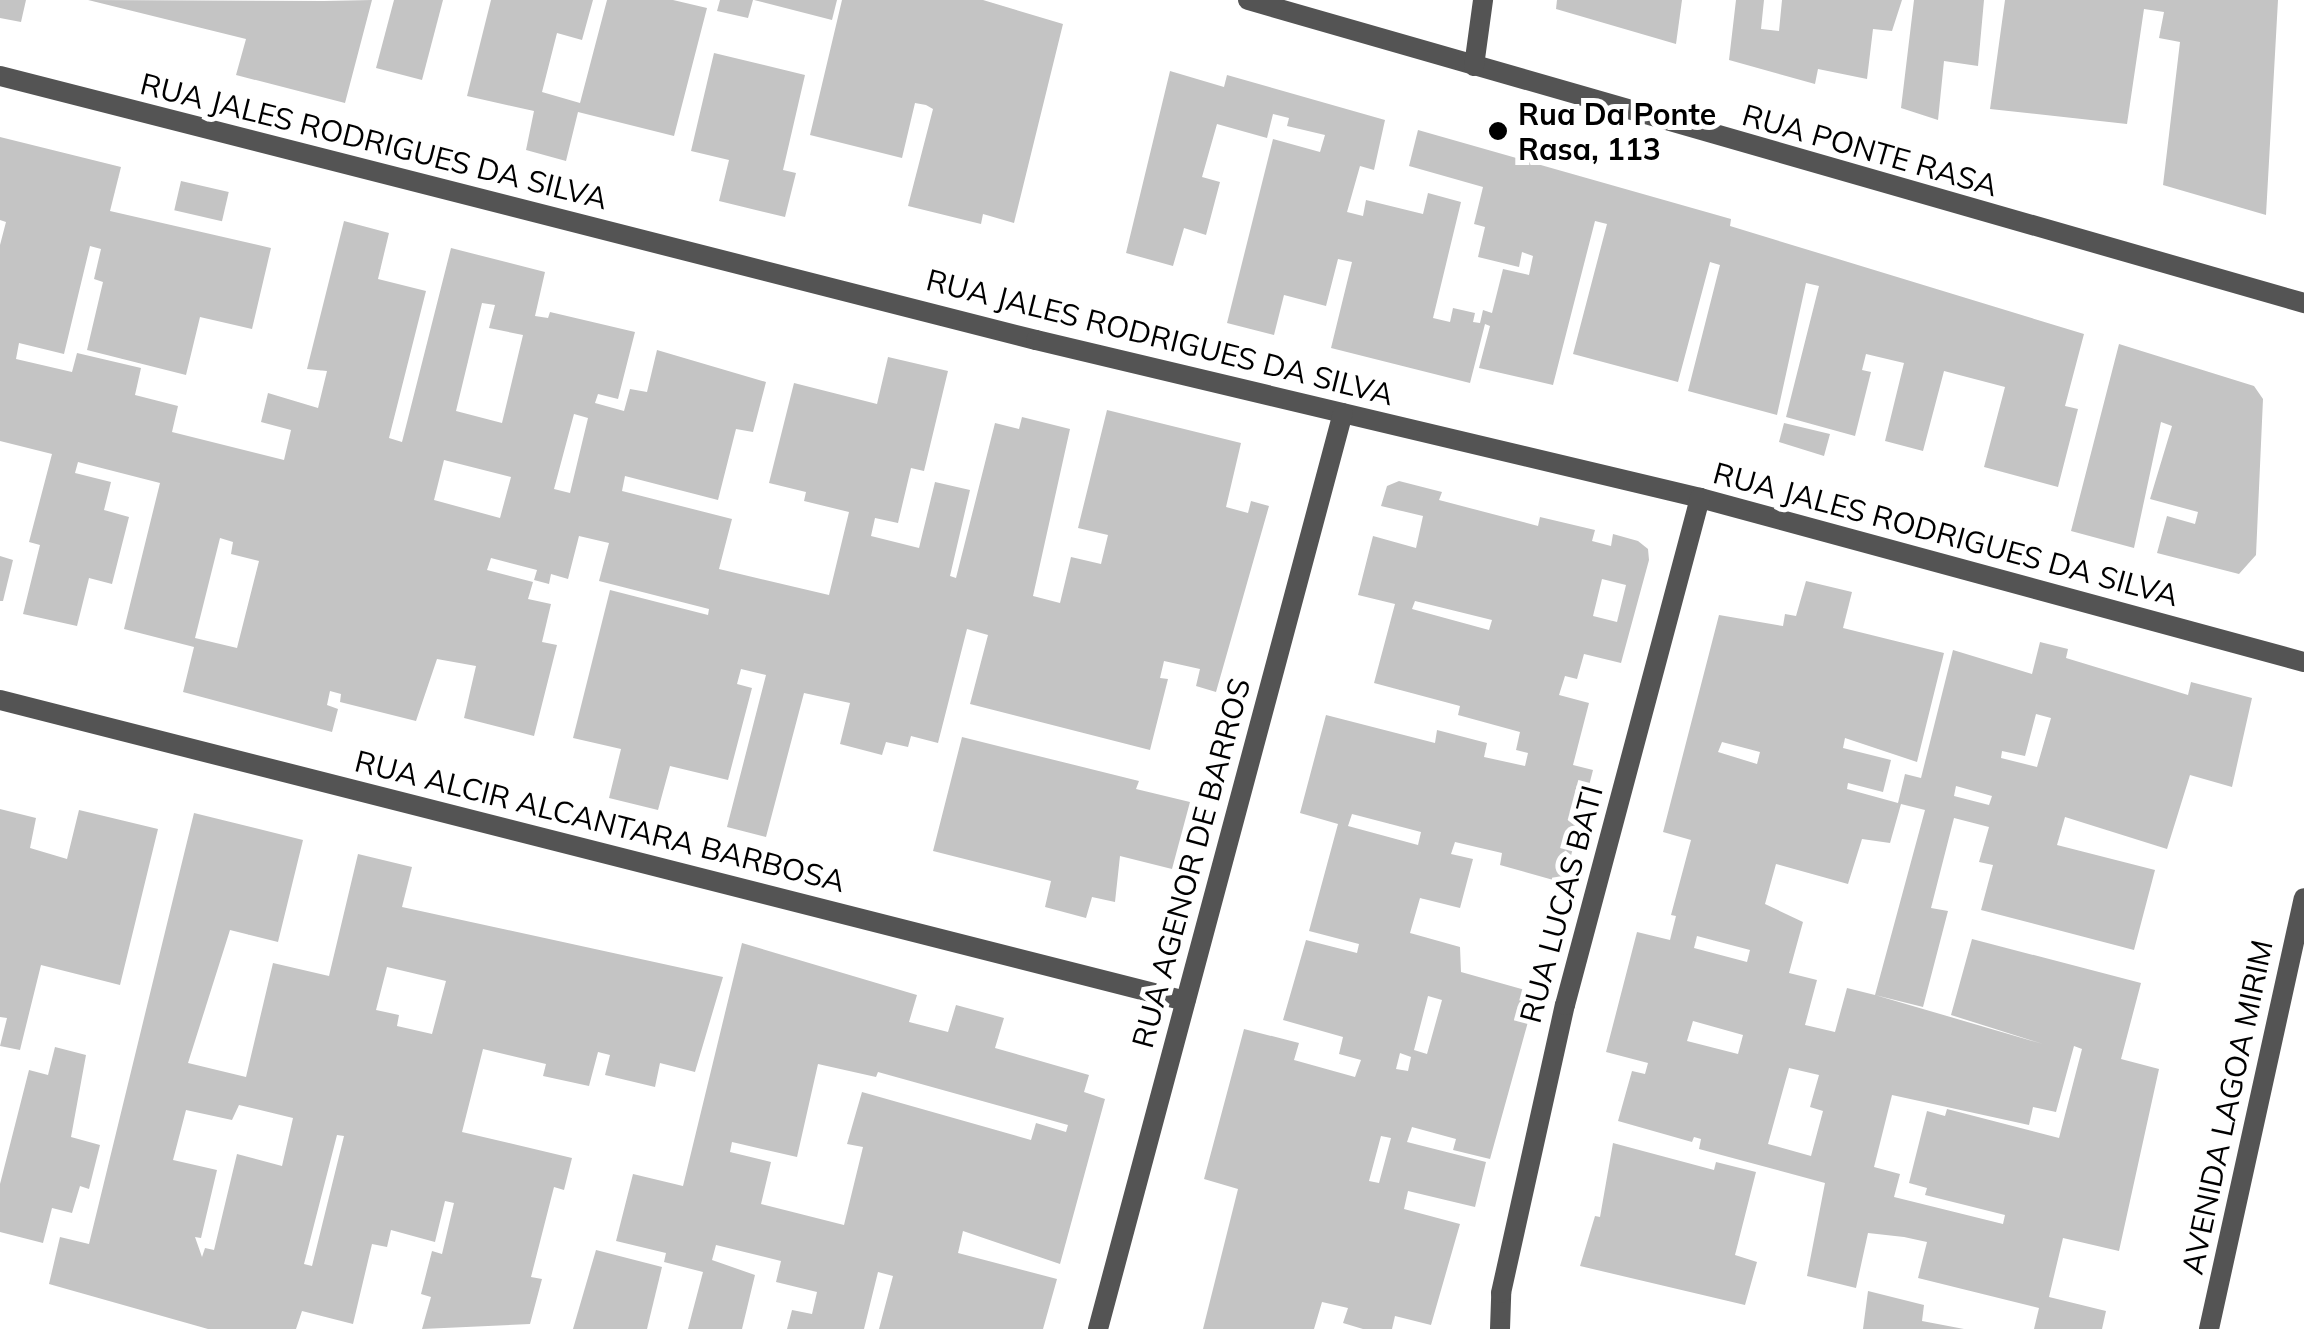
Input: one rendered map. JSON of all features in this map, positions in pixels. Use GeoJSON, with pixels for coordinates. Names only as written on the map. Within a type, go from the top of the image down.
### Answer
{"type":"FeatureCollection","features":[{"type":"Feature","properties":{"kind":"street","name":"RUA PONTE RASA"},"geometry":{"type":"LineString","coordinates":[[1248,0],[2304,304]]}},
{"type":"Feature","properties":{"kind":"street"},"geometry":{"type":"LineString","coordinates":[[1474,66],[1484,0]]}},
{"type":"Feature","properties":{"kind":"street","name":"RUA JALES RODRIGUES DA SILVA"},"geometry":{"type":"LineString","coordinates":[[0,76],[1343,413],[1700,498],[2304,662]]}},
{"type":"Feature","properties":{"kind":"street","name":"RUA AGENOR DE BARROS"},"geometry":{"type":"LineString","coordinates":[[1098,1329],[1343,413]]}},
{"type":"Feature","properties":{"kind":"street","name":"RUA LUCAS BATI"},"geometry":{"type":"LineString","coordinates":[[1500,1329],[1501,1294],[1565,1005],[1700,498]]}},
{"type":"Feature","properties":{"kind":"street","name":"RUA ALCIR ALCANTARA BARBOSA"},"geometry":{"type":"LineString","coordinates":[[0,700],[1185,1000]]}},
{"type":"Feature","properties":{"kind":"street","name":"AVENIDA LAGOA MIRIM"},"geometry":{"type":"LineString","coordinates":[[2209,1329],[2304,898]]}},
{"type":"Feature","properties":{"kind":"building"},"geometry":{"type":"Polygon","coordinates":[[[0,0],[26,0],[21,22],[0,18],[0,0]]]}},
{"type":"Feature","properties":{"kind":"building"},"geometry":{"type":"Polygon","coordinates":[[[88,0],[372,0],[345,103],[236,75],[246,39],[88,0]]]}},
{"type":"Feature","properties":{"kind":"building"},"geometry":{"type":"Polygon","coordinates":[[[394,0],[443,0],[422,80],[376,68],[394,0]]]}},
{"type":"Feature","properties":{"kind":"building"},"geometry":{"type":"Polygon","coordinates":[[[491,0],[593,0],[582,40],[557,33],[542,92],[580,103],[607,0],[673,0],[707,8],[674,136],[578,112],[566,161],[526,150],[534,111],[467,96],[491,0]]]}},
{"type":"Feature","properties":{"kind":"building"},"geometry":{"type":"Polygon","coordinates":[[[720,0],[753,0],[748,18],[717,11],[720,0]]]}},
{"type":"Feature","properties":{"kind":"building"},"geometry":{"type":"Polygon","coordinates":[[[754,0],[837,0],[832,20],[754,0]]]}},
{"type":"Feature","properties":{"kind":"building"},"geometry":{"type":"Polygon","coordinates":[[[842,0],[983,0],[1063,24],[1014,223],[983,214],[981,224],[908,206],[933,109],[926,105],[915,103],[902,158],[810,135],[842,0]]]}},
{"type":"Feature","properties":{"kind":"building"},"geometry":{"type":"Polygon","coordinates":[[[1557,0],[1682,0],[1676,44],[1556,9],[1557,0]]]}},
{"type":"Feature","properties":{"kind":"building"},"geometry":{"type":"Polygon","coordinates":[[[1736,0],[1764,0],[1761,29],[1779,31],[1782,0],[1902,0],[1892,31],[1873,29],[1867,79],[1818,69],[1815,84],[1729,60],[1736,0]]]}},
{"type":"Feature","properties":{"kind":"building"},"geometry":{"type":"Polygon","coordinates":[[[1914,0],[1984,0],[1978,66],[1944,61],[1938,120],[1901,108],[1914,0]]]}},
{"type":"Feature","properties":{"kind":"building"},"geometry":{"type":"Polygon","coordinates":[[[2005,0],[2278,0],[2266,215],[2163,185],[2180,42],[2159,38],[2164,12],[2144,9],[2127,124],[1990,109],[2005,0]]]}},
{"type":"Feature","properties":{"kind":"building"},"geometry":{"type":"Polygon","coordinates":[[[714,53],[805,75],[783,170],[796,173],[785,217],[719,201],[729,160],[691,151],[714,53]]]}},
{"type":"Feature","properties":{"kind":"building"},"geometry":{"type":"Polygon","coordinates":[[[1170,71],[1224,87],[1227,75],[1385,120],[1374,170],[1360,166],[1347,212],[1363,216],[1366,200],[1423,214],[1428,193],[1461,202],[1433,318],[1450,322],[1453,308],[1475,313],[1473,322],[1480,323],[1483,310],[1492,313],[1503,269],[1529,275],[1533,256],[1522,252],[1519,267],[1478,257],[1485,227],[1474,224],[1483,187],[1409,166],[1418,130],[1731,219],[1730,226],[2084,334],[2065,406],[2078,409],[2058,487],[1984,467],[2005,387],[1944,371],[1923,451],[1885,441],[1904,363],[1866,354],[1862,370],[1871,372],[1855,436],[1786,417],[1819,286],[1806,283],[1777,415],[1688,391],[1720,265],[1710,262],[1678,382],[1573,354],[1607,224],[1595,221],[1553,385],[1479,368],[1490,326],[1485,324],[1470,383],[1331,348],[1352,262],[1338,259],[1326,306],[1284,295],[1274,335],[1227,323],[1273,139],[1320,152],[1325,135],[1287,126],[1289,118],[1273,114],[1267,138],[1217,124],[1202,177],[1220,182],[1206,235],[1184,228],[1173,266],[1126,253],[1170,71]]]}},
{"type":"Feature","properties":{"kind":"building"},"geometry":{"type":"Polygon","coordinates":[[[0,137],[121,167],[110,211],[271,248],[252,329],[200,317],[186,375],[87,350],[103,282],[94,279],[101,249],[90,246],[64,354],[19,343],[16,359],[72,372],[77,353],[141,368],[135,395],[178,406],[172,432],[284,460],[291,430],[261,422],[268,393],[318,408],[327,371],[307,369],[344,221],[389,233],[378,279],[426,291],[389,438],[402,442],[451,248],[545,272],[535,316],[548,318],[550,312],[635,332],[618,399],[598,394],[595,403],[624,411],[630,389],[647,392],[657,350],[766,382],[753,432],[736,429],[718,500],[625,476],[622,491],[732,519],[719,569],[829,595],[849,512],[804,501],[806,492],[769,483],[794,383],[877,404],[888,357],[948,371],[924,471],[911,468],[898,523],[875,518],[871,536],[919,548],[935,482],[970,490],[950,576],[956,578],[995,423],[1019,429],[1022,417],[1070,429],[1033,596],[1060,603],[1071,557],[1101,564],[1108,535],[1078,528],[1107,410],[1241,443],[1226,507],[1248,513],[1251,501],[1269,506],[1216,692],[1196,686],[1200,669],[1164,661],[1160,678],[1168,679],[1150,750],[970,704],[988,635],[967,629],[938,743],[911,736],[908,747],[886,742],[882,755],[840,744],[850,703],[804,693],[766,837],[727,827],[766,675],[741,669],[737,684],[752,688],[728,780],[670,766],[658,810],[609,798],[621,749],[573,738],[610,590],[708,615],[709,609],[599,581],[609,543],[579,536],[568,579],[551,574],[549,584],[534,580],[537,570],[491,558],[487,570],[533,582],[528,599],[551,604],[542,642],[557,645],[534,736],[464,718],[476,666],[437,659],[416,721],[340,702],[341,694],[330,691],[327,705],[338,709],[332,732],[183,692],[194,647],[124,629],[160,483],[78,462],[75,473],[111,482],[104,510],[129,517],[112,584],[89,578],[77,626],[23,614],[40,545],[29,542],[52,454],[0,441],[0,245],[6,222],[0,220],[0,137]],[[482,303],[456,411],[502,423],[523,335],[489,328],[495,305],[482,303]],[[574,414],[554,489],[570,493],[588,418],[574,414]],[[444,460],[434,500],[500,518],[511,477],[444,460]],[[220,538],[195,638],[237,648],[259,561],[231,554],[233,542],[220,538]]]}},
{"type":"Feature","properties":{"kind":"building"},"geometry":{"type":"Polygon","coordinates":[[[181,181],[229,192],[222,221],[174,210],[181,181]]]}},
{"type":"Feature","properties":{"kind":"building"},"geometry":{"type":"Polygon","coordinates":[[[2119,344],[2254,386],[2263,399],[2256,555],[2239,574],[2157,553],[2167,516],[2195,524],[2198,512],[2150,499],[2172,426],[2161,422],[2134,548],[2071,531],[2119,344]]]}},
{"type":"Feature","properties":{"kind":"building"},"geometry":{"type":"Polygon","coordinates":[[[1784,423],[1830,434],[1824,456],[1779,442],[1784,423]]]}},
{"type":"Feature","properties":{"kind":"building"},"geometry":{"type":"Polygon","coordinates":[[[1399,481],[1442,492],[1439,500],[1538,526],[1540,517],[1595,530],[1592,541],[1611,546],[1613,534],[1638,541],[1648,549],[1649,560],[1621,663],[1584,654],[1577,679],[1565,676],[1559,695],[1589,703],[1573,765],[1593,770],[1564,883],[1500,865],[1502,853],[1455,842],[1451,854],[1473,859],[1460,908],[1420,898],[1410,933],[1460,947],[1461,972],[1536,993],[1490,1159],[1453,1150],[1456,1139],[1412,1127],[1407,1142],[1486,1162],[1475,1207],[1408,1191],[1404,1209],[1460,1224],[1431,1325],[1395,1316],[1392,1329],[1363,1329],[1343,1323],[1348,1308],[1322,1302],[1314,1329],[1203,1329],[1238,1189],[1204,1179],[1244,1029],[1299,1043],[1294,1060],[1355,1077],[1361,1060],[1339,1054],[1343,1037],[1283,1020],[1306,940],[1357,953],[1359,944],[1309,931],[1338,824],[1300,813],[1326,715],[1435,743],[1437,730],[1487,743],[1484,757],[1525,766],[1528,753],[1516,750],[1520,732],[1458,715],[1460,706],[1374,683],[1395,604],[1358,595],[1373,536],[1416,548],[1423,516],[1381,506],[1387,486],[1399,481]],[[1602,579],[1593,616],[1617,622],[1626,585],[1602,579]],[[1415,601],[1412,609],[1489,630],[1492,620],[1415,601]],[[1352,814],[1348,826],[1418,845],[1421,832],[1352,814]],[[1428,996],[1414,1050],[1427,1054],[1442,1000],[1428,996]],[[1400,1053],[1396,1069],[1408,1071],[1411,1057],[1400,1053]],[[1381,1136],[1369,1181],[1379,1183],[1391,1138],[1381,1136]]]}},
{"type":"Feature","properties":{"kind":"building"},"geometry":{"type":"Polygon","coordinates":[[[0,556],[13,560],[3,601],[0,601],[0,556]]]}},
{"type":"Feature","properties":{"kind":"building"},"geometry":{"type":"Polygon","coordinates":[[[1806,581],[1852,592],[1843,628],[1944,653],[1917,762],[1845,738],[1843,748],[1891,760],[1883,792],[1848,783],[1847,789],[1898,803],[1905,774],[1921,778],[1953,650],[2032,674],[2040,642],[2068,649],[2066,658],[2188,695],[2191,682],[2252,698],[2232,787],[2190,775],[2167,849],[2065,817],[2057,845],[2155,870],[2134,950],[1981,910],[1993,865],[1979,862],[1989,827],[1954,818],[1931,908],[1948,911],[1923,1007],[1875,995],[2043,1044],[1951,1015],[1972,939],[2141,983],[2121,1059],[2159,1069],[2119,1251],[2063,1238],[2049,1297],[2106,1311],[2102,1329],[2034,1329],[2039,1308],[1918,1278],[1927,1242],[1904,1237],[1868,1233],[1856,1288],[1807,1276],[1825,1183],[1699,1149],[1701,1139],[1694,1137],[1692,1142],[1618,1121],[1632,1071],[1645,1074],[1648,1063],[1606,1052],[1637,932],[1670,940],[1676,916],[1671,915],[1691,840],[1663,832],[1719,615],[1783,626],[1785,614],[1796,616],[1806,581]],[[2036,714],[2025,756],[2002,751],[2001,758],[2037,767],[2051,718],[2036,714]],[[1722,742],[1718,752],[1757,764],[1760,752],[1722,742]],[[1956,786],[1954,796],[1989,805],[1992,796],[1956,786]],[[1901,804],[1890,843],[1862,839],[1848,884],[1776,864],[1765,904],[1803,922],[1789,973],[1817,980],[1805,1025],[1835,1032],[1847,988],[1875,995],[1925,810],[1901,804]],[[1697,936],[1694,948],[1747,962],[1750,950],[1697,936]],[[1693,1021],[1687,1041],[1738,1054],[1743,1035],[1693,1021]],[[2074,1046],[2056,1112],[2033,1107],[2029,1125],[1892,1095],[1874,1167],[1900,1174],[1894,1197],[2003,1224],[2005,1215],[1925,1195],[1927,1188],[1909,1183],[1927,1111],[1945,1116],[1947,1109],[2059,1138],[2082,1049],[2074,1046]],[[1789,1068],[1768,1144],[1811,1156],[1823,1111],[1810,1107],[1819,1075],[1789,1068]]]}},
{"type":"Feature","properties":{"kind":"building"},"geometry":{"type":"Polygon","coordinates":[[[962,737],[1139,781],[1136,789],[1190,802],[1172,869],[1120,856],[1115,902],[1092,897],[1086,918],[1045,907],[1051,881],[933,851],[962,737]]]}},
{"type":"Feature","properties":{"kind":"building"},"geometry":{"type":"Polygon","coordinates":[[[0,809],[36,818],[30,848],[67,859],[79,810],[158,829],[120,985],[41,965],[20,1050],[0,1046],[7,1018],[0,1017],[0,809]]]}},
{"type":"Feature","properties":{"kind":"building"},"geometry":{"type":"Polygon","coordinates":[[[194,813],[303,840],[278,942],[230,930],[188,1063],[246,1077],[273,963],[329,976],[358,854],[412,867],[402,907],[723,977],[695,1072],[660,1063],[655,1087],[605,1075],[610,1055],[598,1052],[589,1086],[543,1076],[546,1064],[483,1049],[462,1132],[572,1158],[564,1190],[554,1187],[531,1277],[542,1279],[530,1324],[422,1329],[431,1297],[421,1294],[432,1251],[442,1254],[454,1203],[445,1201],[435,1242],[391,1230],[387,1247],[372,1244],[353,1324],[302,1311],[296,1329],[208,1329],[49,1284],[60,1237],[89,1244],[194,813]],[[387,967],[376,1010],[399,1015],[397,1026],[432,1034],[446,981],[387,967]],[[239,1105],[232,1120],[186,1110],[173,1160],[217,1170],[201,1238],[195,1237],[202,1257],[205,1248],[214,1250],[237,1154],[282,1166],[293,1118],[239,1105]],[[337,1135],[304,1264],[312,1266],[344,1136],[337,1135]]]}},
{"type":"Feature","properties":{"kind":"building"},"geometry":{"type":"Polygon","coordinates":[[[742,943],[917,995],[909,1022],[948,1032],[956,1005],[1004,1018],[995,1048],[1089,1075],[1084,1092],[1105,1099],[1060,1264],[963,1231],[958,1253],[1057,1279],[1043,1329],[879,1329],[893,1276],[878,1272],[864,1329],[787,1329],[792,1310],[812,1314],[817,1292],[776,1282],[781,1261],[716,1245],[712,1260],[755,1275],[742,1329],[688,1329],[703,1272],[664,1262],[666,1253],[616,1241],[633,1174],[683,1186],[742,943]],[[818,1064],[797,1157],[732,1142],[730,1152],[771,1162],[761,1204],[844,1225],[863,1147],[847,1144],[862,1092],[1031,1140],[1036,1123],[1066,1132],[1068,1125],[878,1072],[876,1077],[818,1064]]]}},
{"type":"Feature","properties":{"kind":"building"},"geometry":{"type":"Polygon","coordinates":[[[55,1047],[86,1055],[71,1137],[100,1145],[89,1189],[80,1186],[72,1213],[52,1208],[43,1243],[0,1232],[0,1184],[29,1070],[48,1075],[55,1047]]]}},
{"type":"Feature","properties":{"kind":"building"},"geometry":{"type":"Polygon","coordinates":[[[1613,1143],[1714,1170],[1716,1162],[1756,1172],[1735,1255],[1757,1262],[1745,1305],[1580,1266],[1595,1216],[1600,1217],[1613,1143]]]}},
{"type":"Feature","properties":{"kind":"building"},"geometry":{"type":"Polygon","coordinates":[[[596,1250],[662,1267],[647,1329],[573,1329],[596,1250]]]}},
{"type":"Feature","properties":{"kind":"building"},"geometry":{"type":"Polygon","coordinates":[[[1868,1291],[1924,1305],[1922,1321],[1964,1329],[1863,1329],[1868,1291]]]}},
{"type":"Feature","properties":{"kind":"place","name":"Rua Da Ponte Rasa, 113"},"geometry":{"type":"Point","coordinates":[1498,131]}}]}
